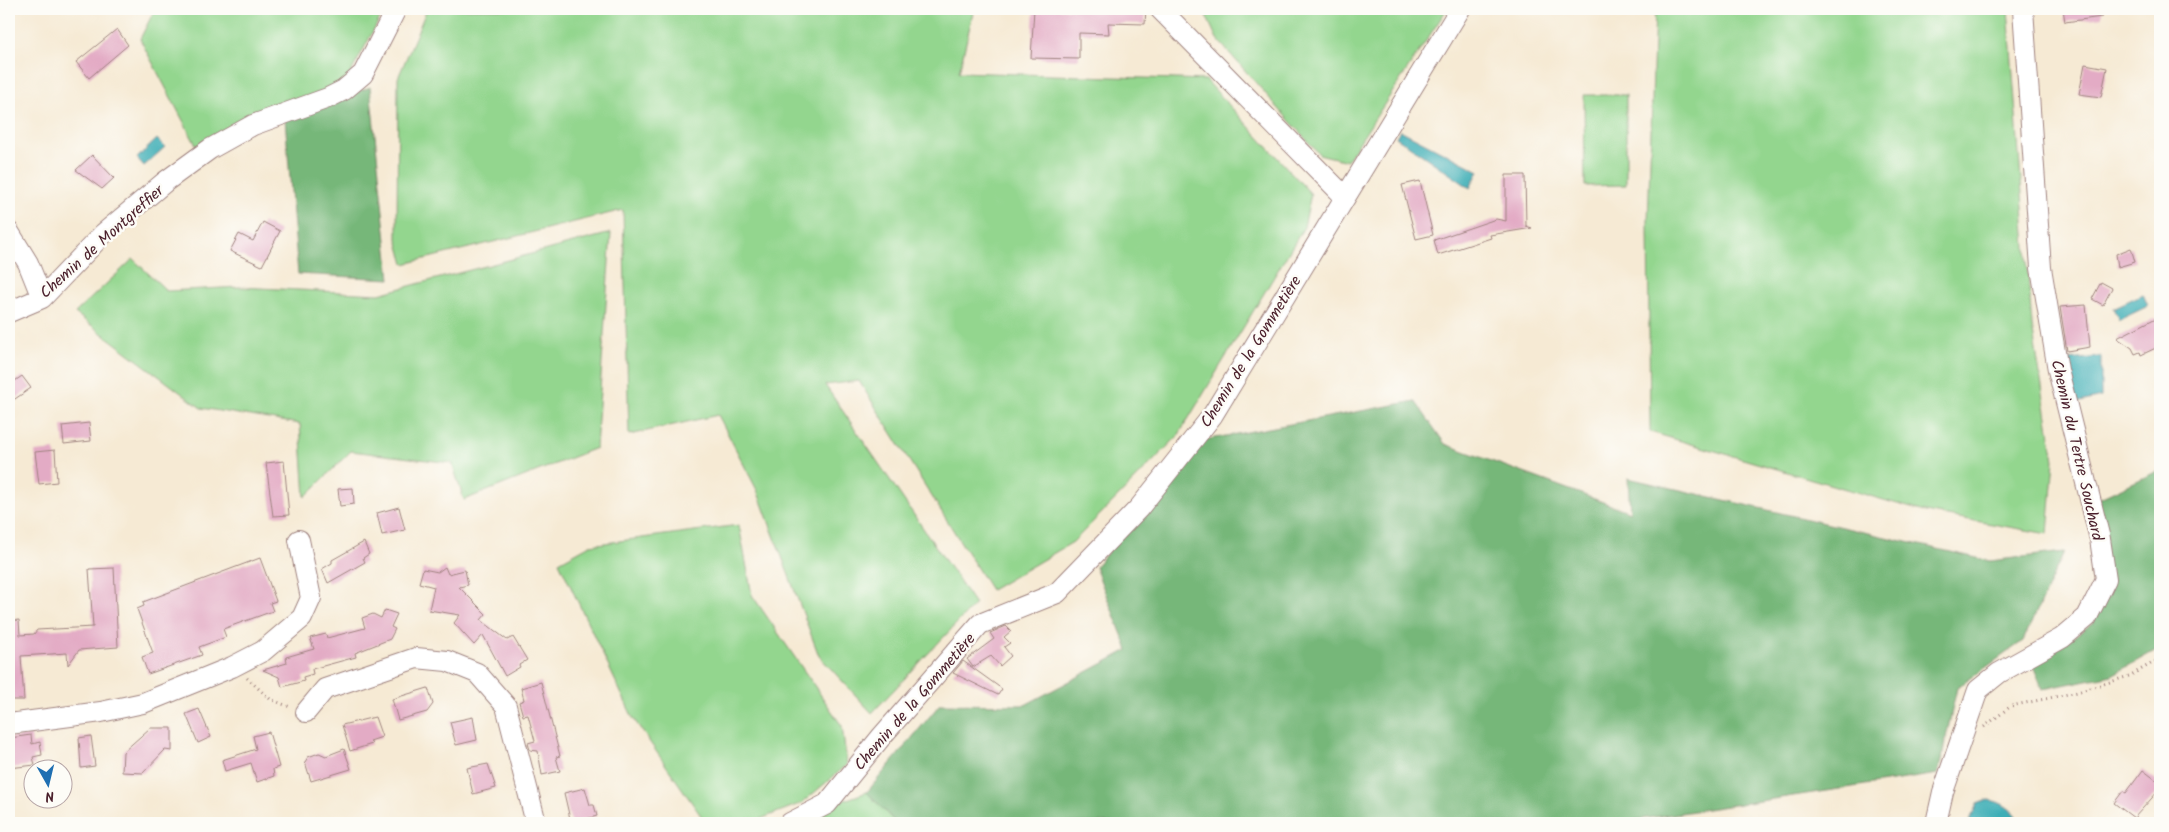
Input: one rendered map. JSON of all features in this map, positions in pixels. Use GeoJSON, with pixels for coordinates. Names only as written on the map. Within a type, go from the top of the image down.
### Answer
{"type":"FeatureCollection","features":[{"type":"Feature","properties":{"kind":"street","name":"Chemin de Montgreffier"},"geometry":{"type":"LineString","coordinates":[[9,312],[42,298],[104,234],[166,181],[210,149],[253,125],[328,98],[344,90],[363,74],[396,9]]}},
{"type":"Feature","properties":{"kind":"street"},"geometry":{"type":"LineString","coordinates":[[1160,9],[1346,197]]}},
{"type":"Feature","properties":{"kind":"street","name":"Chemin de la Gommetière"},"geometry":{"type":"LineString","coordinates":[[790,823],[827,804],[882,736],[980,624],[1056,593],[1139,508],[1212,416],[1460,9]]}},
{"type":"Feature","properties":{"kind":"street","name":"Chemin du Tertre Souchard"},"geometry":{"type":"LineString","coordinates":[[1936,823],[1943,792],[1978,690],[1999,673],[2062,638],[2087,617],[2106,579],[2100,539],[2058,370],[2041,268],[2023,9]]}},
{"type":"Feature","properties":{"kind":"street"},"geometry":{"type":"LineString","coordinates":[[9,232],[28,263],[42,298]]}},
{"type":"Feature","properties":{"kind":"street"},"geometry":{"type":"LineString","coordinates":[[9,724],[101,712],[143,703],[232,667],[263,650],[302,618],[311,598],[299,540]]}},
{"type":"Feature","properties":{"kind":"street"},"geometry":{"type":"LineString","coordinates":[[306,712],[325,689],[416,658],[447,661],[477,673],[506,706],[536,823]]}},
{"type":"Feature","properties":{"kind":"path"},"geometry":{"type":"LineString","coordinates":[[1979,731],[2011,706],[2078,692],[2129,676],[2160,659]]}},
{"type":"Feature","properties":{"kind":"path"},"geometry":{"type":"LineString","coordinates":[[232,667],[253,682],[270,699],[306,712]]}},
{"type":"Feature","properties":{"kind":"green space"},"geometry":{"type":"Polygon","coordinates":[[[155,9],[385,9],[347,80],[198,149],[140,39],[155,9]]]}},
{"type":"Feature","properties":{"kind":"green space"},"geometry":{"type":"Polygon","coordinates":[[[427,9],[974,9],[959,72],[1206,80],[1311,194],[1304,227],[1178,436],[1073,542],[991,590],[859,381],[825,385],[975,604],[872,713],[819,656],[757,490],[718,415],[629,435],[623,210],[404,264],[397,239],[398,78],[427,9]]]}},
{"type":"Feature","properties":{"kind":"green space"},"geometry":{"type":"Polygon","coordinates":[[[1203,9],[1447,9],[1347,161],[1319,154],[1217,39],[1203,9]]]}},
{"type":"Feature","properties":{"kind":"green space"},"geometry":{"type":"Polygon","coordinates":[[[1655,9],[2008,9],[2032,326],[2054,460],[2048,534],[1925,512],[1650,432],[1648,222],[1655,9]]]}},
{"type":"Feature","properties":{"kind":"green space"},"geometry":{"type":"Polygon","coordinates":[[[370,87],[390,279],[298,274],[285,119],[370,87]]]}},
{"type":"Feature","properties":{"kind":"green space"},"geometry":{"type":"Polygon","coordinates":[[[1584,95],[1626,95],[1626,185],[1585,186],[1584,95]]]}},
{"type":"Feature","properties":{"kind":"green space"},"geometry":{"type":"Polygon","coordinates":[[[611,233],[596,448],[464,500],[452,463],[351,451],[305,497],[300,424],[201,408],[75,313],[133,259],[167,291],[240,287],[379,294],[611,233]]]}},
{"type":"Feature","properties":{"kind":"green space"},"geometry":{"type":"Polygon","coordinates":[[[1415,401],[1445,444],[1630,512],[1628,478],[1990,561],[2064,552],[2023,641],[1957,688],[1938,774],[1615,823],[896,823],[867,792],[940,704],[1025,705],[1128,650],[1095,567],[1204,440],[1415,401]]]}},
{"type":"Feature","properties":{"kind":"green space"},"geometry":{"type":"Polygon","coordinates":[[[2160,470],[2160,648],[2112,675],[2043,689],[2033,666],[2094,622],[2100,498],[2160,470]]]}},
{"type":"Feature","properties":{"kind":"green space"},"geometry":{"type":"Polygon","coordinates":[[[739,525],[752,595],[842,726],[847,765],[802,803],[750,823],[706,823],[633,718],[559,562],[590,545],[739,525]]]}},
{"type":"Feature","properties":{"kind":"green space"},"geometry":{"type":"Polygon","coordinates":[[[867,792],[896,823],[780,823],[867,792]]]}},
{"type":"Feature","properties":{"kind":"water"},"geometry":{"type":"Polygon","coordinates":[[[1400,130],[1479,171],[1470,188],[1396,137],[1400,130]]]}},
{"type":"Feature","properties":{"kind":"water"},"geometry":{"type":"Polygon","coordinates":[[[157,139],[165,147],[144,166],[137,158],[157,139]]]}},
{"type":"Feature","properties":{"kind":"water"},"geometry":{"type":"Polygon","coordinates":[[[2143,294],[2148,306],[2119,320],[2113,308],[2143,294]]]}},
{"type":"Feature","properties":{"kind":"water"},"geometry":{"type":"Polygon","coordinates":[[[2101,357],[2101,397],[2076,403],[2067,360],[2101,357]]]}},
{"type":"Feature","properties":{"kind":"water"},"geometry":{"type":"Polygon","coordinates":[[[1988,800],[1998,802],[2007,807],[2015,814],[2020,823],[1969,823],[1977,804],[1988,800]]]}},
{"type":"Feature","properties":{"kind":"building"},"geometry":{"type":"Polygon","coordinates":[[[1034,9],[1146,9],[1145,24],[1108,23],[1109,34],[1079,33],[1079,59],[1031,58],[1034,9]]]}},
{"type":"Feature","properties":{"kind":"building"},"geometry":{"type":"Polygon","coordinates":[[[2063,9],[2102,9],[2102,17],[2065,22],[2063,9]]]}},
{"type":"Feature","properties":{"kind":"building"},"geometry":{"type":"Polygon","coordinates":[[[117,29],[128,45],[89,78],[76,62],[117,29]]]}},
{"type":"Feature","properties":{"kind":"building"},"geometry":{"type":"Polygon","coordinates":[[[2085,64],[2107,68],[2101,97],[2079,94],[2085,64]]]}},
{"type":"Feature","properties":{"kind":"building"},"geometry":{"type":"Polygon","coordinates":[[[92,155],[114,178],[102,189],[76,170],[92,155]]]}},
{"type":"Feature","properties":{"kind":"building"},"geometry":{"type":"Polygon","coordinates":[[[1506,175],[1525,175],[1526,226],[1532,228],[1490,235],[1491,238],[1438,255],[1434,240],[1496,219],[1506,221],[1506,175]]]}},
{"type":"Feature","properties":{"kind":"building"},"geometry":{"type":"Polygon","coordinates":[[[1420,181],[1433,235],[1416,239],[1402,185],[1420,181]]]}},
{"type":"Feature","properties":{"kind":"building"},"geometry":{"type":"Polygon","coordinates":[[[263,222],[280,231],[262,266],[230,251],[239,234],[253,241],[263,222]]]}},
{"type":"Feature","properties":{"kind":"building"},"geometry":{"type":"Polygon","coordinates":[[[2131,248],[2135,262],[2118,267],[2116,254],[2131,248]]]}},
{"type":"Feature","properties":{"kind":"building"},"geometry":{"type":"Polygon","coordinates":[[[2101,282],[2112,288],[2103,305],[2092,299],[2101,282]]]}},
{"type":"Feature","properties":{"kind":"building"},"geometry":{"type":"Polygon","coordinates":[[[2086,305],[2090,347],[2067,351],[2060,307],[2086,305]]]}},
{"type":"Feature","properties":{"kind":"building"},"geometry":{"type":"Polygon","coordinates":[[[2156,318],[2160,327],[2160,346],[2141,355],[2140,352],[2135,354],[2132,348],[2117,338],[2156,318]]]}},
{"type":"Feature","properties":{"kind":"building"},"geometry":{"type":"Polygon","coordinates":[[[22,376],[31,388],[9,403],[9,385],[22,376]]]}},
{"type":"Feature","properties":{"kind":"building"},"geometry":{"type":"Polygon","coordinates":[[[89,423],[91,441],[64,444],[62,426],[89,423]]]}},
{"type":"Feature","properties":{"kind":"building"},"geometry":{"type":"Polygon","coordinates":[[[55,450],[57,482],[39,484],[35,452],[55,450]]]}},
{"type":"Feature","properties":{"kind":"building"},"geometry":{"type":"Polygon","coordinates":[[[284,461],[289,515],[273,516],[266,463],[284,461]]]}},
{"type":"Feature","properties":{"kind":"building"},"geometry":{"type":"Polygon","coordinates":[[[353,488],[354,504],[340,506],[338,489],[353,488]]]}},
{"type":"Feature","properties":{"kind":"building"},"geometry":{"type":"Polygon","coordinates":[[[399,507],[405,530],[382,535],[377,513],[399,507]]]}},
{"type":"Feature","properties":{"kind":"building"},"geometry":{"type":"Polygon","coordinates":[[[364,542],[369,554],[363,558],[365,562],[328,583],[322,569],[332,563],[332,560],[364,542]]]}},
{"type":"Feature","properties":{"kind":"building"},"geometry":{"type":"Polygon","coordinates":[[[260,558],[276,601],[270,603],[273,611],[223,629],[226,637],[199,647],[202,655],[148,674],[142,657],[153,653],[137,609],[144,606],[143,602],[260,558]]]}},
{"type":"Feature","properties":{"kind":"building"},"geometry":{"type":"Polygon","coordinates":[[[445,567],[448,574],[465,570],[468,585],[459,587],[486,614],[481,620],[507,640],[513,637],[527,660],[519,665],[520,667],[505,676],[483,635],[474,645],[454,623],[460,615],[429,610],[434,587],[419,583],[423,569],[438,572],[445,567]]]}},
{"type":"Feature","properties":{"kind":"building"},"geometry":{"type":"Polygon","coordinates":[[[114,568],[118,647],[79,650],[68,665],[67,653],[21,656],[24,700],[9,700],[9,621],[19,620],[20,635],[34,634],[37,630],[93,627],[89,569],[114,568]]]}},
{"type":"Feature","properties":{"kind":"building"},"geometry":{"type":"Polygon","coordinates":[[[385,610],[397,614],[391,627],[395,629],[390,639],[355,653],[356,657],[312,669],[313,674],[303,677],[304,681],[282,687],[279,677],[263,670],[287,663],[286,657],[314,649],[310,638],[326,634],[327,638],[365,628],[362,618],[373,614],[381,618],[385,610]]]}},
{"type":"Feature","properties":{"kind":"building"},"geometry":{"type":"Polygon","coordinates":[[[1006,626],[1011,631],[1004,637],[1010,643],[1004,647],[1011,656],[1000,666],[991,656],[973,667],[967,659],[994,639],[990,633],[1006,626]]]}},
{"type":"Feature","properties":{"kind":"building"},"geometry":{"type":"Polygon","coordinates":[[[963,661],[1002,689],[998,695],[953,673],[963,661]]]}},
{"type":"Feature","properties":{"kind":"building"},"geometry":{"type":"Polygon","coordinates":[[[541,682],[560,756],[556,757],[560,771],[542,775],[538,751],[530,750],[528,743],[535,741],[528,715],[523,716],[519,702],[524,700],[521,688],[541,682]]]}},
{"type":"Feature","properties":{"kind":"building"},"geometry":{"type":"Polygon","coordinates":[[[428,688],[433,704],[427,712],[398,720],[392,699],[428,688]]]}},
{"type":"Feature","properties":{"kind":"building"},"geometry":{"type":"Polygon","coordinates":[[[199,709],[211,737],[198,743],[186,714],[199,709]]]}},
{"type":"Feature","properties":{"kind":"building"},"geometry":{"type":"Polygon","coordinates":[[[375,717],[382,737],[370,741],[372,744],[350,751],[342,725],[375,717]]]}},
{"type":"Feature","properties":{"kind":"building"},"geometry":{"type":"Polygon","coordinates":[[[473,717],[477,740],[456,745],[450,722],[473,717]]]}},
{"type":"Feature","properties":{"kind":"building"},"geometry":{"type":"Polygon","coordinates":[[[150,728],[172,728],[172,751],[165,750],[143,773],[122,772],[123,752],[150,728]]]}},
{"type":"Feature","properties":{"kind":"building"},"geometry":{"type":"Polygon","coordinates":[[[269,732],[279,767],[273,769],[274,776],[257,782],[251,763],[225,771],[222,760],[256,749],[253,736],[269,732]]]}},
{"type":"Feature","properties":{"kind":"building"},"geometry":{"type":"Polygon","coordinates":[[[31,735],[32,744],[40,742],[42,755],[33,757],[34,760],[22,760],[22,766],[9,768],[9,738],[31,735]]]}},
{"type":"Feature","properties":{"kind":"building"},"geometry":{"type":"Polygon","coordinates":[[[91,736],[95,766],[81,768],[79,738],[91,736]]]}},
{"type":"Feature","properties":{"kind":"building"},"geometry":{"type":"Polygon","coordinates":[[[344,749],[351,769],[311,781],[305,762],[308,757],[319,753],[326,756],[344,749]]]}},
{"type":"Feature","properties":{"kind":"building"},"geometry":{"type":"Polygon","coordinates":[[[488,764],[496,788],[473,794],[467,768],[488,764]]]}},
{"type":"Feature","properties":{"kind":"building"},"geometry":{"type":"Polygon","coordinates":[[[2143,770],[2160,783],[2160,789],[2134,818],[2114,803],[2123,791],[2126,793],[2143,770]]]}},
{"type":"Feature","properties":{"kind":"building"},"geometry":{"type":"Polygon","coordinates":[[[585,788],[590,805],[594,805],[597,816],[571,823],[564,793],[585,788]]]}}]}
